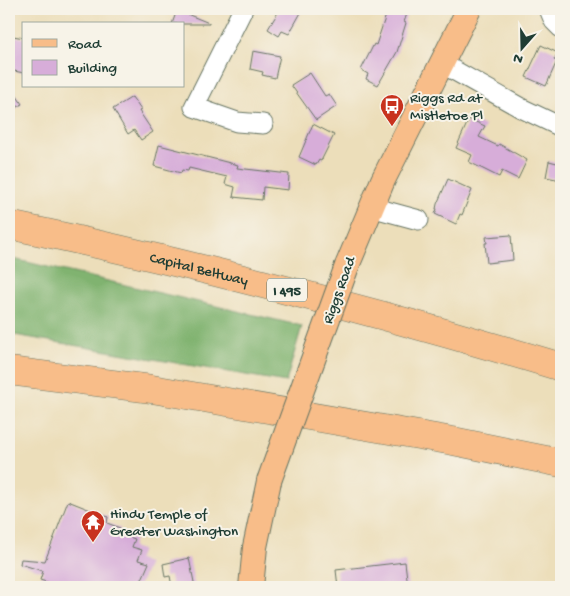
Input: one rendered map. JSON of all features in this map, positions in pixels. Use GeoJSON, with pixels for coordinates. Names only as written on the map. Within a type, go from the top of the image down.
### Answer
{"type":"FeatureCollection","features":[{"type":"Feature","properties":{"kind":"highway","name":"Capital Beltway"},"geometry":{"type":"LineString","coordinates":[[9,225],[194,267],[361,309],[561,367]]}},
{"type":"Feature","properties":{"kind":"highway"},"geometry":{"type":"LineString","coordinates":[[9,372],[172,392],[443,439],[561,463]]}},
{"type":"Feature","properties":{"kind":"main road","name":"Riggs Road"},"geometry":{"type":"LineString","coordinates":[[251,587],[255,547],[269,481],[347,266],[371,207],[399,147],[469,9]]}},
{"type":"Feature","properties":{"kind":"street"},"geometry":{"type":"LineString","coordinates":[[243,9],[194,107],[237,122],[263,124]]}},
{"type":"Feature","properties":{"kind":"street"},"geometry":{"type":"LineString","coordinates":[[549,9],[554,21],[561,28]]}},
{"type":"Feature","properties":{"kind":"street"},"geometry":{"type":"LineString","coordinates":[[441,64],[521,108],[561,127]]}},
{"type":"Feature","properties":{"kind":"street"},"geometry":{"type":"LineString","coordinates":[[371,207],[420,220]]}},
{"type":"Feature","properties":{"kind":"green space"},"geometry":{"type":"Polygon","coordinates":[[[9,258],[302,326],[286,382],[9,334],[9,258]]]}},
{"type":"Feature","properties":{"kind":"building"},"geometry":{"type":"Polygon","coordinates":[[[280,9],[303,9],[289,34],[282,31],[279,36],[268,29],[280,9]]]}},
{"type":"Feature","properties":{"kind":"building"},"geometry":{"type":"Polygon","coordinates":[[[388,9],[408,11],[397,52],[378,85],[366,79],[368,74],[361,70],[374,44],[376,45],[388,9]]]}},
{"type":"Feature","properties":{"kind":"building"},"geometry":{"type":"Polygon","coordinates":[[[177,10],[209,24],[185,24],[185,22],[173,22],[177,10]]]}},
{"type":"Feature","properties":{"kind":"building"},"geometry":{"type":"Polygon","coordinates":[[[13,36],[22,38],[22,73],[9,70],[13,36]]]}},
{"type":"Feature","properties":{"kind":"building"},"geometry":{"type":"Polygon","coordinates":[[[541,45],[558,53],[554,60],[557,61],[546,86],[526,77],[541,45]]]}},
{"type":"Feature","properties":{"kind":"building"},"geometry":{"type":"Polygon","coordinates":[[[253,51],[280,56],[275,78],[262,75],[263,72],[250,69],[253,51]]]}},
{"type":"Feature","properties":{"kind":"building"},"geometry":{"type":"Polygon","coordinates":[[[310,73],[325,96],[329,94],[337,106],[316,120],[291,85],[310,73]]]}},
{"type":"Feature","properties":{"kind":"building"},"geometry":{"type":"Polygon","coordinates":[[[9,84],[22,104],[9,112],[9,84]]]}},
{"type":"Feature","properties":{"kind":"building"},"geometry":{"type":"Polygon","coordinates":[[[132,97],[153,132],[141,140],[134,130],[128,134],[113,109],[132,97]]]}},
{"type":"Feature","properties":{"kind":"building"},"geometry":{"type":"Polygon","coordinates":[[[469,119],[485,126],[479,137],[498,146],[499,144],[527,160],[518,179],[502,171],[499,177],[469,162],[472,155],[456,148],[469,119]]]}},
{"type":"Feature","properties":{"kind":"building"},"geometry":{"type":"Polygon","coordinates":[[[313,124],[334,135],[321,161],[319,160],[316,165],[299,157],[313,124]]]}},
{"type":"Feature","properties":{"kind":"building"},"geometry":{"type":"Polygon","coordinates":[[[159,145],[238,165],[237,168],[289,174],[288,190],[263,187],[262,200],[233,197],[235,187],[225,184],[227,177],[189,168],[188,171],[182,170],[181,173],[154,166],[159,145]]]}},
{"type":"Feature","properties":{"kind":"building"},"geometry":{"type":"Polygon","coordinates":[[[549,161],[561,164],[561,180],[546,177],[549,161]]]}},
{"type":"Feature","properties":{"kind":"building"},"geometry":{"type":"Polygon","coordinates":[[[448,179],[472,190],[462,215],[460,214],[456,224],[435,214],[437,204],[448,179]]]}},
{"type":"Feature","properties":{"kind":"building"},"geometry":{"type":"Polygon","coordinates":[[[511,235],[513,260],[487,263],[486,237],[511,235]]]}},
{"type":"Feature","properties":{"kind":"building","name":"Hindu Temple of Greater Washington"},"geometry":{"type":"Polygon","coordinates":[[[68,501],[108,517],[107,523],[120,528],[119,534],[135,539],[132,547],[142,550],[138,560],[149,563],[139,586],[136,584],[135,587],[52,587],[53,584],[40,580],[43,571],[20,564],[21,559],[45,561],[68,501]]]}},
{"type":"Feature","properties":{"kind":"building"},"geometry":{"type":"Polygon","coordinates":[[[189,558],[195,587],[172,587],[170,576],[165,577],[163,564],[189,558]]]}},
{"type":"Feature","properties":{"kind":"building"},"geometry":{"type":"Polygon","coordinates":[[[405,562],[408,587],[338,587],[336,570],[405,562]]]}},
{"type":"Feature","properties":{"kind":"place","name":"Riggs Rd at Mistletoe Pl"},"geometry":{"type":"Point","coordinates":[392,127]}},
{"type":"Feature","properties":{"kind":"place","name":"Hindu Temple of Greater Washington"},"geometry":{"type":"Point","coordinates":[93,543]}}]}
